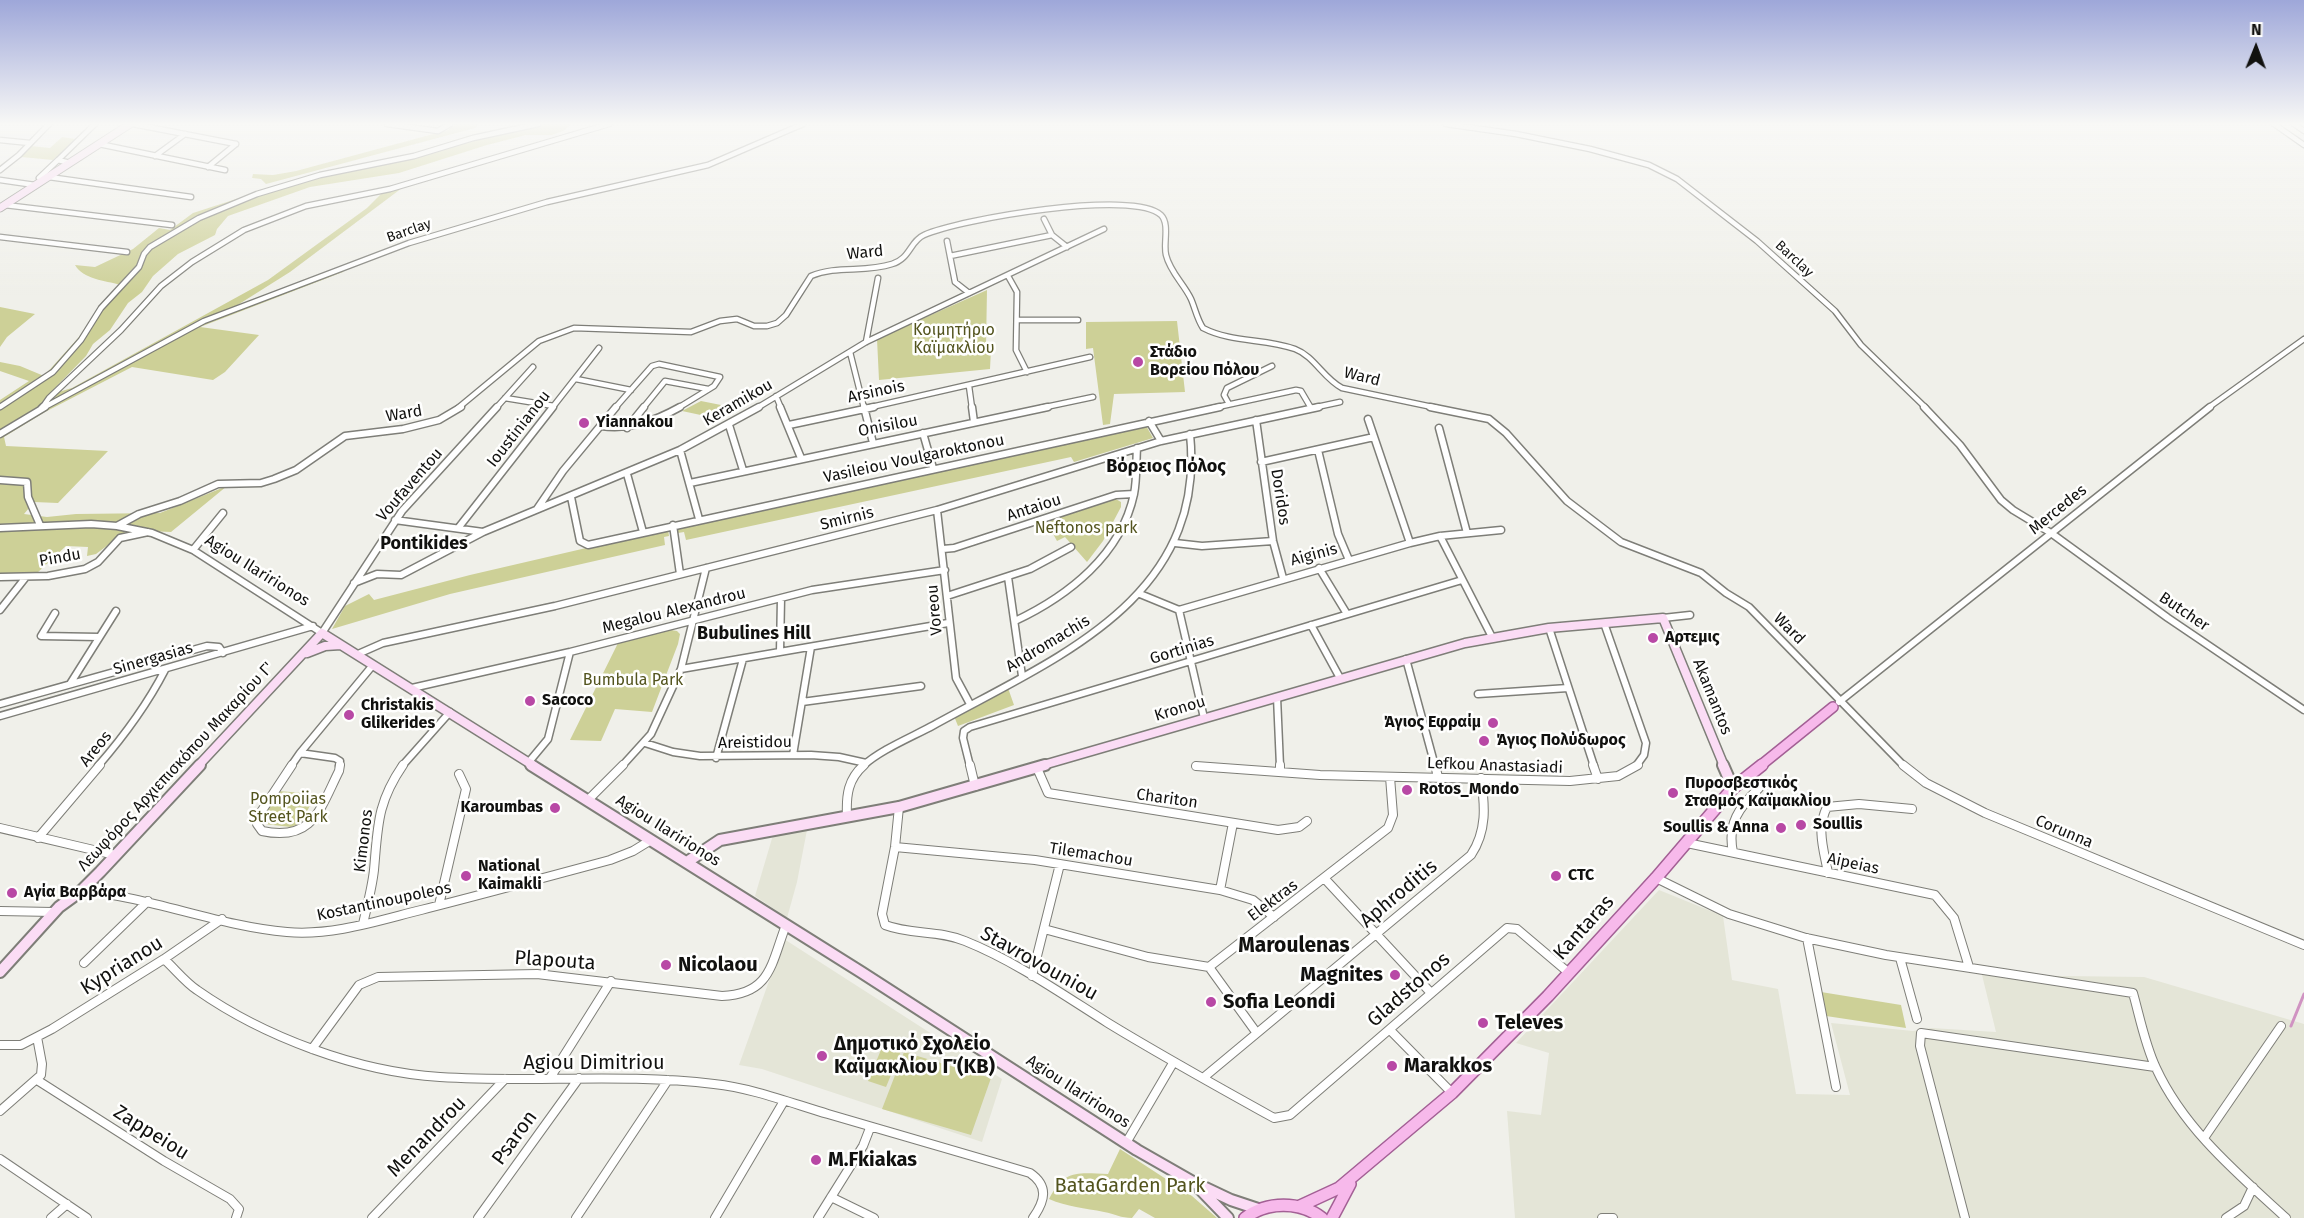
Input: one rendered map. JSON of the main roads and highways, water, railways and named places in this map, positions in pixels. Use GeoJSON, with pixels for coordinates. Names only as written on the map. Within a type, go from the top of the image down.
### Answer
{"type":"FeatureCollection","features":[{"type":"Feature","properties":{"kind":"main road","name":"Kantaras"},"geometry":{"type":"LineString","coordinates":[[1300,1206],[1339,1188],[1452,1093],[1569,973],[1656,878],[1733,788],[1837,704]]}},
{"type":"Feature","properties":{"kind":"main road","name":"Kantaras"},"geometry":{"type":"LineString","coordinates":[[1332,1218],[1342,1195],[1359,1173]]}},
{"type":"Feature","properties":{"kind":"main road"},"geometry":{"type":"LineString","coordinates":[[1245,1218],[1258,1209],[1300,1206],[1311,1208],[1322,1218]]}},
{"type":"Feature","properties":{"kind":"waterway"},"geometry":{"type":"LineString","coordinates":[[2291,1026],[2304,994]]}},
{"type":"Feature","properties":{"kind":"place","name":"Στάδιο Βορείου Πόλου"},"geometry":{"type":"Point","coordinates":[1138,362]}},
{"type":"Feature","properties":{"kind":"place","name":"Yiannakou"},"geometry":{"type":"Point","coordinates":[584,423]}},
{"type":"Feature","properties":{"kind":"place","name":"Αρτεμις"},"geometry":{"type":"Point","coordinates":[1653,638]}},
{"type":"Feature","properties":{"kind":"place","name":"Sacoco"},"geometry":{"type":"Point","coordinates":[530,701]}},
{"type":"Feature","properties":{"kind":"place","name":"Christakis Glikerides"},"geometry":{"type":"Point","coordinates":[349,715]}},
{"type":"Feature","properties":{"kind":"place","name":"Άγιος Εφραίμ"},"geometry":{"type":"Point","coordinates":[1493,723]}},
{"type":"Feature","properties":{"kind":"place","name":"Άγιος Πολύδωρος"},"geometry":{"type":"Point","coordinates":[1484,741]}},
{"type":"Feature","properties":{"kind":"place","name":"Rotos_Mondo"},"geometry":{"type":"Point","coordinates":[1407,790]}},
{"type":"Feature","properties":{"kind":"place","name":"Πυροσβεστικός Σταθμός Καϊμακλίου"},"geometry":{"type":"Point","coordinates":[1673,793]}},
{"type":"Feature","properties":{"kind":"place","name":"Karoumbas"},"geometry":{"type":"Point","coordinates":[555,808]}},
{"type":"Feature","properties":{"kind":"place","name":"Soullis"},"geometry":{"type":"Point","coordinates":[1801,825]}},
{"type":"Feature","properties":{"kind":"place","name":"Soullis & Anna"},"geometry":{"type":"Point","coordinates":[1781,828]}},
{"type":"Feature","properties":{"kind":"place","name":"National Kaimakli"},"geometry":{"type":"Point","coordinates":[466,876]}},
{"type":"Feature","properties":{"kind":"place","name":"CTC"},"geometry":{"type":"Point","coordinates":[1556,876]}},
{"type":"Feature","properties":{"kind":"place","name":"Αγία Βαρβάρα"},"geometry":{"type":"Point","coordinates":[12,893]}},
{"type":"Feature","properties":{"kind":"place","name":"Nicolaou"},"geometry":{"type":"Point","coordinates":[666,965]}},
{"type":"Feature","properties":{"kind":"place","name":"Magnites"},"geometry":{"type":"Point","coordinates":[1395,975]}},
{"type":"Feature","properties":{"kind":"place","name":"Sofia Leondi"},"geometry":{"type":"Point","coordinates":[1211,1002]}},
{"type":"Feature","properties":{"kind":"place","name":"Televes"},"geometry":{"type":"Point","coordinates":[1483,1023]}},
{"type":"Feature","properties":{"kind":"place","name":"Δημοτικό Σχολείο Καϊμακλίου Γ΄(ΚΒ)"},"geometry":{"type":"Point","coordinates":[822,1056]}},
{"type":"Feature","properties":{"kind":"place","name":"Marakkos"},"geometry":{"type":"Point","coordinates":[1392,1066]}},
{"type":"Feature","properties":{"kind":"place","name":"M.Fkiakas"},"geometry":{"type":"Point","coordinates":[816,1160]}},
{"type":"Feature","properties":{"kind":"district","name":"Βόρειος Πόλος"},"geometry":{"type":"Point","coordinates":[1166,467]}},
{"type":"Feature","properties":{"kind":"district","name":"Pontikides"},"geometry":{"type":"Point","coordinates":[424,544]}},
{"type":"Feature","properties":{"kind":"district","name":"Bubulines Hill"},"geometry":{"type":"Point","coordinates":[754,634]}},
{"type":"Feature","properties":{"kind":"district","name":"Maroulenas"},"geometry":{"type":"Point","coordinates":[1294,946]}},
{"type":"Feature","properties":{"kind":"park label","name":"Κοιμητήριο Καϊμακλίου"},"geometry":{"type":"Point","coordinates":[954,340]}},
{"type":"Feature","properties":{"kind":"park label","name":"Neftonos park"},"geometry":{"type":"Point","coordinates":[1086,529]}},
{"type":"Feature","properties":{"kind":"park label","name":"Bumbula Park"},"geometry":{"type":"Point","coordinates":[633,681]}},
{"type":"Feature","properties":{"kind":"park label","name":"Pompoiias Street Park"},"geometry":{"type":"Point","coordinates":[288,809]}},
{"type":"Feature","properties":{"kind":"park label","name":"BataGarden Park"},"geometry":{"type":"Point","coordinates":[1130,1186]}}]}
